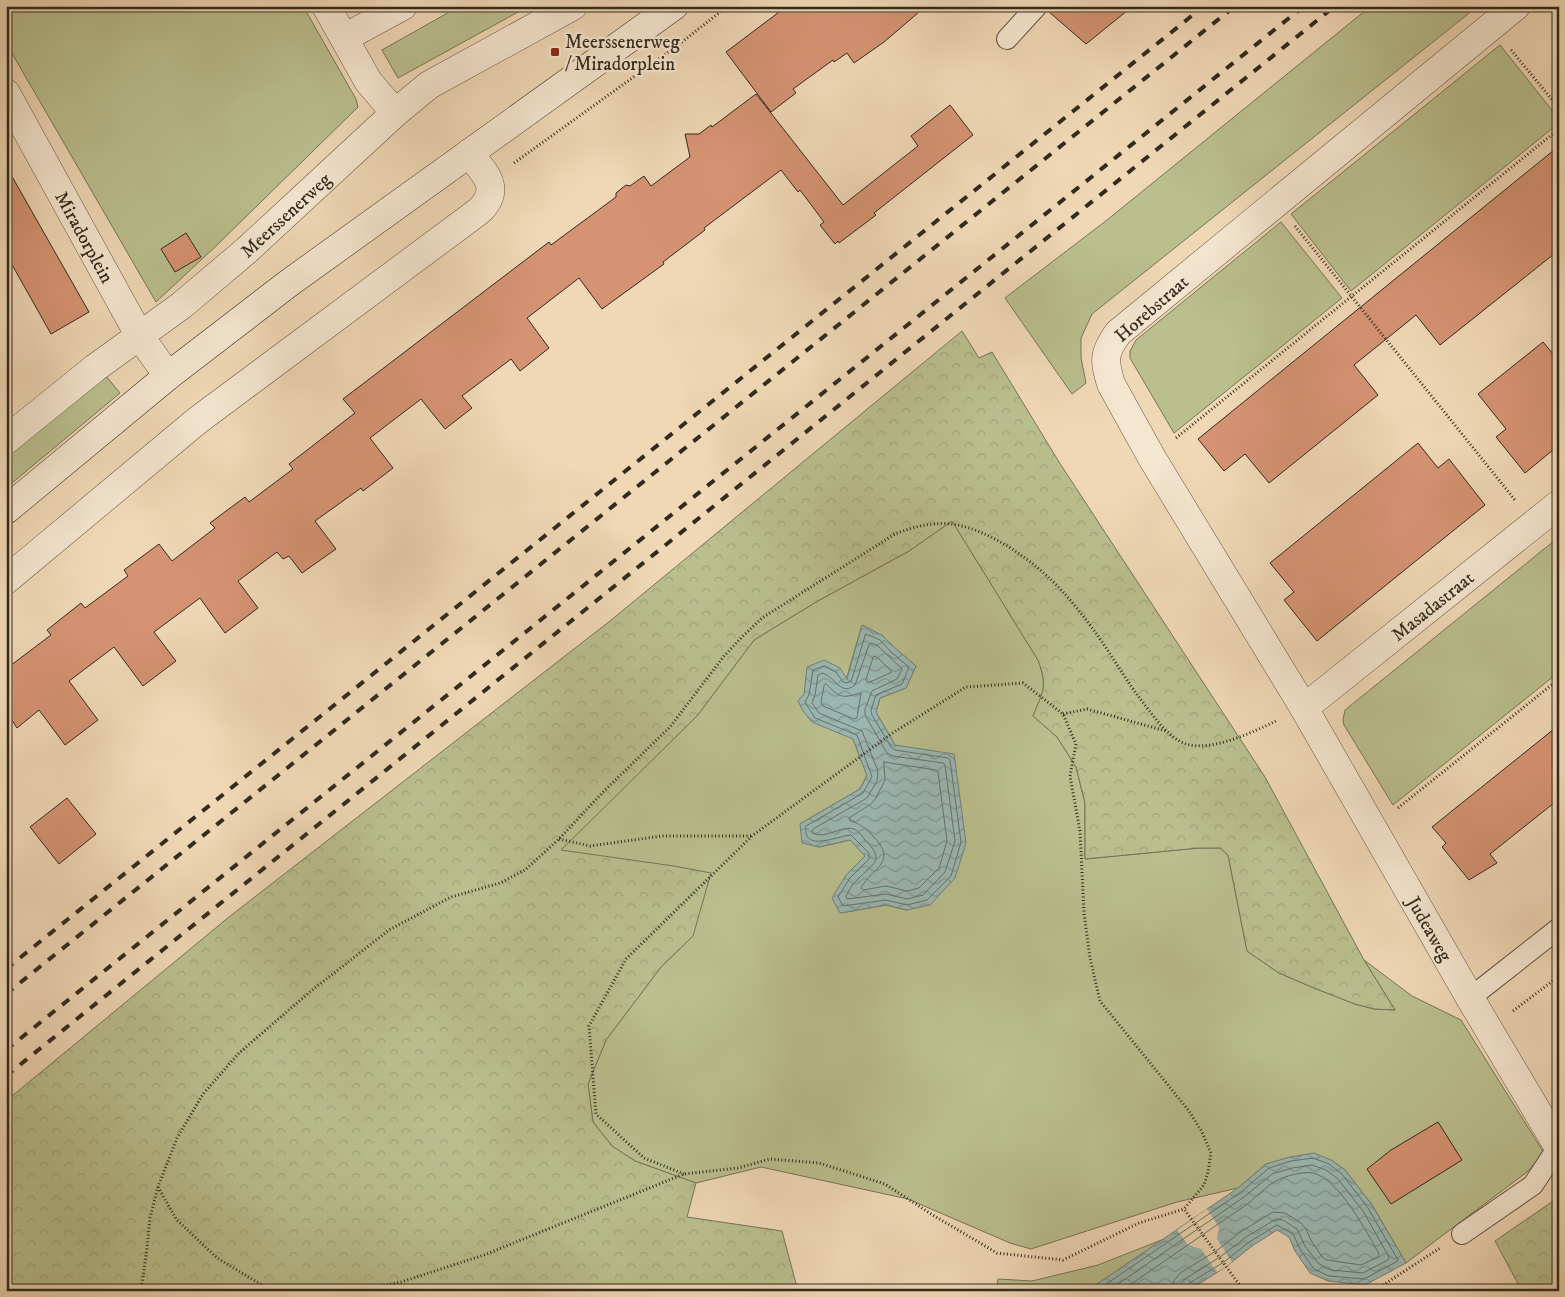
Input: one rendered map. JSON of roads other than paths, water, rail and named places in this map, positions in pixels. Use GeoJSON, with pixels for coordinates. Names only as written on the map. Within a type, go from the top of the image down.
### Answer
{"type":"FeatureCollection","features":[{"type":"Feature","properties":{"kind":"street"},"geometry":{"type":"LineString","coordinates":[[326,6],[368,81],[395,114]]}},
{"type":"Feature","properties":{"kind":"street"},"geometry":{"type":"LineString","coordinates":[[344,38],[403,6]]}},
{"type":"Feature","properties":{"kind":"street","name":"Meerssenerweg"},"geometry":{"type":"LineString","coordinates":[[6,440],[95,368],[182,305],[247,250],[395,114],[441,78],[573,6]]}},
{"type":"Feature","properties":{"kind":"street"},"geometry":{"type":"LineString","coordinates":[[6,510],[168,376],[289,283],[674,6]]}},
{"type":"Feature","properties":{"kind":"street","name":"Horebstraat"},"geometry":{"type":"LineString","coordinates":[[1304,708],[1152,458],[1111,384],[1105,355],[1110,343],[1118,333],[1516,6]]}},
{"type":"Feature","properties":{"kind":"street","name":"Miradorplein"},"geometry":{"type":"LineString","coordinates":[[10,109],[140,335],[168,376]]}},
{"type":"Feature","properties":{"kind":"street"},"geometry":{"type":"LineString","coordinates":[[6,580],[198,420],[480,211],[491,196],[490,181],[469,153]]}},
{"type":"Feature","properties":{"kind":"street","name":"Masadastraat"},"geometry":{"type":"LineString","coordinates":[[1304,708],[1559,504]]}},
{"type":"Feature","properties":{"kind":"street","name":"Judeaweg"},"geometry":{"type":"LineString","coordinates":[[1304,708],[1470,998],[1559,1147]]}},
{"type":"Feature","properties":{"kind":"lane"},"geometry":{"type":"LineString","coordinates":[[1006,40],[1037,6]]}},
{"type":"Feature","properties":{"kind":"lane"},"geometry":{"type":"LineString","coordinates":[[1470,998],[1559,928]]}},
{"type":"Feature","properties":{"kind":"lane"},"geometry":{"type":"LineString","coordinates":[[1462,1234],[1533,1185],[1559,1147]]}},
{"type":"Feature","properties":{"kind":"water"},"geometry":{"type":"Polygon","coordinates":[[[862,625],[883,636],[916,666],[906,688],[880,698],[876,712],[895,745],[954,754],[966,843],[955,878],[930,905],[907,910],[886,905],[840,913],[832,898],[846,875],[865,856],[850,840],[819,847],[802,843],[800,824],[860,789],[867,776],[853,739],[812,722],[798,701],[804,694],[807,667],[824,660],[840,668],[847,679],[862,625]]]}},
{"type":"Feature","properties":{"kind":"water"},"geometry":{"type":"Polygon","coordinates":[[[1314,1153],[1331,1160],[1345,1170],[1372,1205],[1406,1263],[1365,1285],[1328,1281],[1310,1273],[1295,1251],[1289,1237],[1277,1230],[1188,1291],[1087,1291],[1238,1188],[1266,1164],[1314,1153]]]}},
{"type":"Feature","properties":{"kind":"railway"},"geometry":{"type":"LineString","coordinates":[[6,969],[1204,6]]}},
{"type":"Feature","properties":{"kind":"railway"},"geometry":{"type":"LineString","coordinates":[[6,994],[1235,6]]}},
{"type":"Feature","properties":{"kind":"railway"},"geometry":{"type":"LineString","coordinates":[[6,1050],[1304,6]]}},
{"type":"Feature","properties":{"kind":"railway"},"geometry":{"type":"LineString","coordinates":[[6,1076],[1335,6]]}},
{"type":"Feature","properties":{"kind":"place","name":"Meerssenerweg / Miradorplein"},"geometry":{"type":"Point","coordinates":[555,52]}}]}
